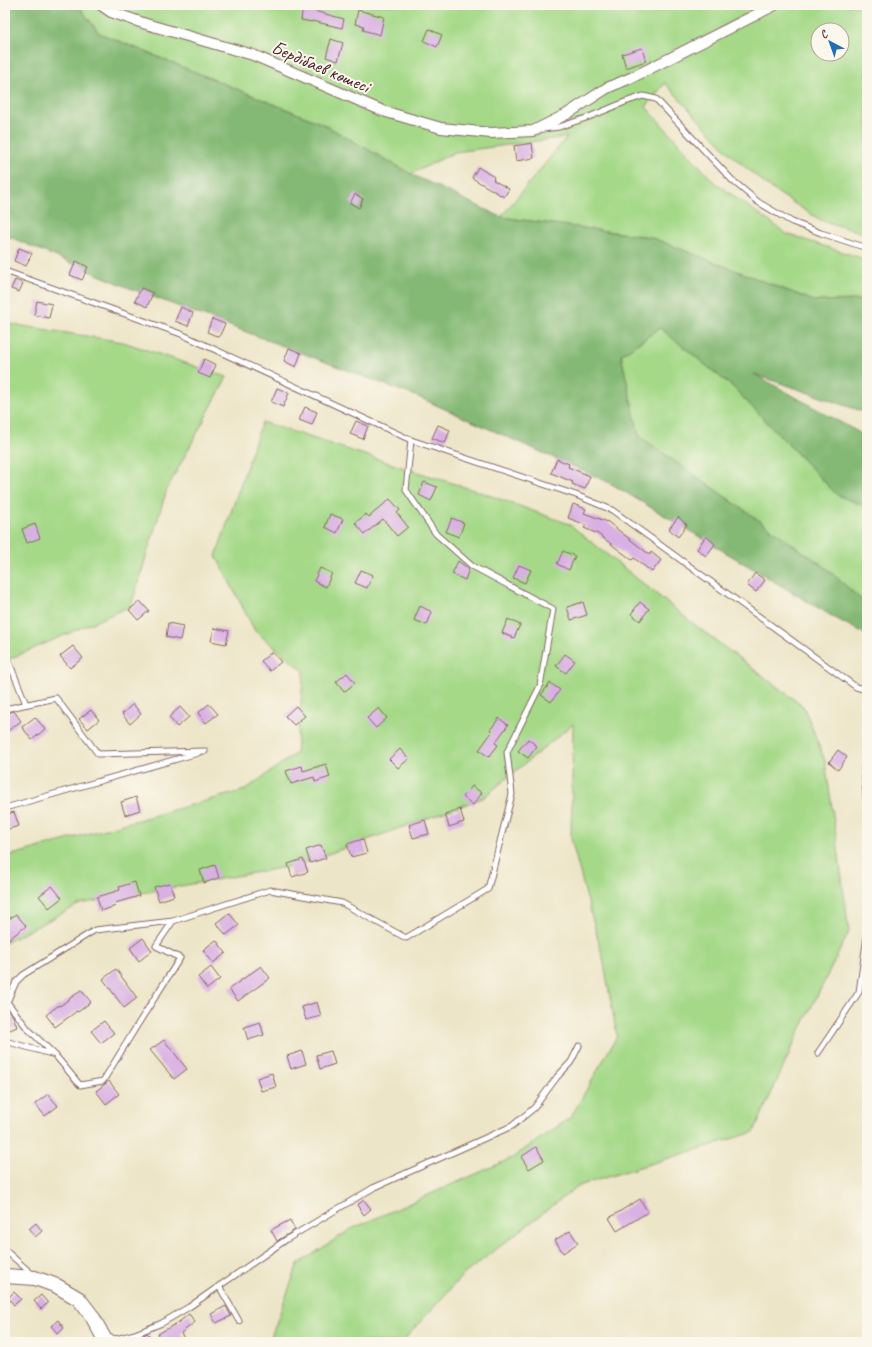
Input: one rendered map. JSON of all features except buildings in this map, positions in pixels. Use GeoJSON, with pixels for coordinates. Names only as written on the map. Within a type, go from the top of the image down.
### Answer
{"type":"FeatureCollection","features":[{"type":"Feature","properties":{"kind":"street","name":"Бердібаев көшесі"},"geometry":{"type":"LineString","coordinates":[[101,5],[111,12],[146,24],[253,55],[383,111],[441,128],[491,133],[532,131]]}},
{"type":"Feature","properties":{"kind":"street"},"geometry":{"type":"LineString","coordinates":[[532,131],[567,114],[607,88],[633,77],[775,5]]}},
{"type":"Feature","properties":{"kind":"street"},"geometry":{"type":"LineString","coordinates":[[5,1276],[35,1278],[57,1286],[79,1299],[92,1316],[105,1339]]}},
{"type":"Feature","properties":{"kind":"lane"},"geometry":{"type":"LineString","coordinates":[[532,131],[559,127],[643,96],[656,99],[732,180],[758,202],[792,222],[867,248]]}},
{"type":"Feature","properties":{"kind":"lane"},"geometry":{"type":"LineString","coordinates":[[5,271],[181,334],[411,440],[576,495],[612,510],[856,687],[867,690]]}},
{"type":"Feature","properties":{"kind":"lane"},"geometry":{"type":"LineString","coordinates":[[173,921],[156,946],[180,958],[103,1081],[80,1085],[55,1055],[28,1029],[8,1002],[16,982],[23,975],[96,930],[173,921],[270,890],[342,903],[406,938],[488,889],[512,794],[507,752],[540,686],[553,609],[472,566],[436,534],[406,490],[411,440]]}},
{"type":"Feature","properties":{"kind":"lane"},"geometry":{"type":"LineString","coordinates":[[5,652],[26,704]]}},
{"type":"Feature","properties":{"kind":"lane"},"geometry":{"type":"LineString","coordinates":[[5,709],[56,698],[98,754],[205,751],[5,808]]}},
{"type":"Feature","properties":{"kind":"lane"},"geometry":{"type":"LineString","coordinates":[[866,767],[867,810]]}},
{"type":"Feature","properties":{"kind":"lane"},"geometry":{"type":"LineString","coordinates":[[818,1053],[860,992],[867,936]]}},
{"type":"Feature","properties":{"kind":"lane"},"geometry":{"type":"LineString","coordinates":[[5,1041],[55,1055]]}},
{"type":"Feature","properties":{"kind":"lane"},"geometry":{"type":"LineString","coordinates":[[105,1339],[116,1339],[129,1336],[162,1323],[287,1239],[373,1188],[512,1126],[534,1108],[557,1077],[571,1062],[579,1046]]}},
{"type":"Feature","properties":{"kind":"lane"},"geometry":{"type":"LineString","coordinates":[[5,1250],[35,1278]]}},
{"type":"Feature","properties":{"kind":"lane"},"geometry":{"type":"LineString","coordinates":[[219,1286],[239,1321]]}},
{"type":"Feature","properties":{"kind":"green space"},"geometry":{"type":"Polygon","coordinates":[[[5,5],[78,5],[99,33],[323,124],[411,174],[501,217],[650,237],[814,301],[867,300],[867,413],[754,374],[867,437],[867,507],[837,495],[734,388],[660,328],[621,355],[639,436],[825,567],[867,605],[867,635],[835,618],[610,483],[418,397],[127,287],[5,235],[5,5]]]}},
{"type":"Feature","properties":{"kind":"green space"},"geometry":{"type":"Polygon","coordinates":[[[78,5],[867,5],[867,234],[820,220],[769,187],[731,155],[665,83],[646,107],[714,182],[787,234],[867,260],[867,300],[814,301],[650,237],[501,217],[567,137],[455,152],[411,174],[323,124],[99,33],[78,5]]]}},
{"type":"Feature","properties":{"kind":"green space"},"geometry":{"type":"Polygon","coordinates":[[[5,323],[123,342],[227,377],[167,489],[131,606],[5,661],[5,323]]]}},
{"type":"Feature","properties":{"kind":"green space"},"geometry":{"type":"Polygon","coordinates":[[[660,328],[734,388],[837,495],[867,507],[867,605],[825,567],[639,436],[621,355],[660,328]]]}},
{"type":"Feature","properties":{"kind":"green space"},"geometry":{"type":"Polygon","coordinates":[[[262,422],[483,493],[569,524],[695,625],[804,707],[825,761],[849,932],[799,1032],[754,1132],[578,1186],[463,1275],[402,1342],[271,1342],[271,1337],[298,1264],[351,1229],[512,1158],[571,1117],[617,1036],[603,958],[571,839],[573,724],[483,798],[298,865],[80,904],[5,943],[5,857],[245,790],[296,753],[304,671],[255,631],[216,556],[262,422]]]}}]}
